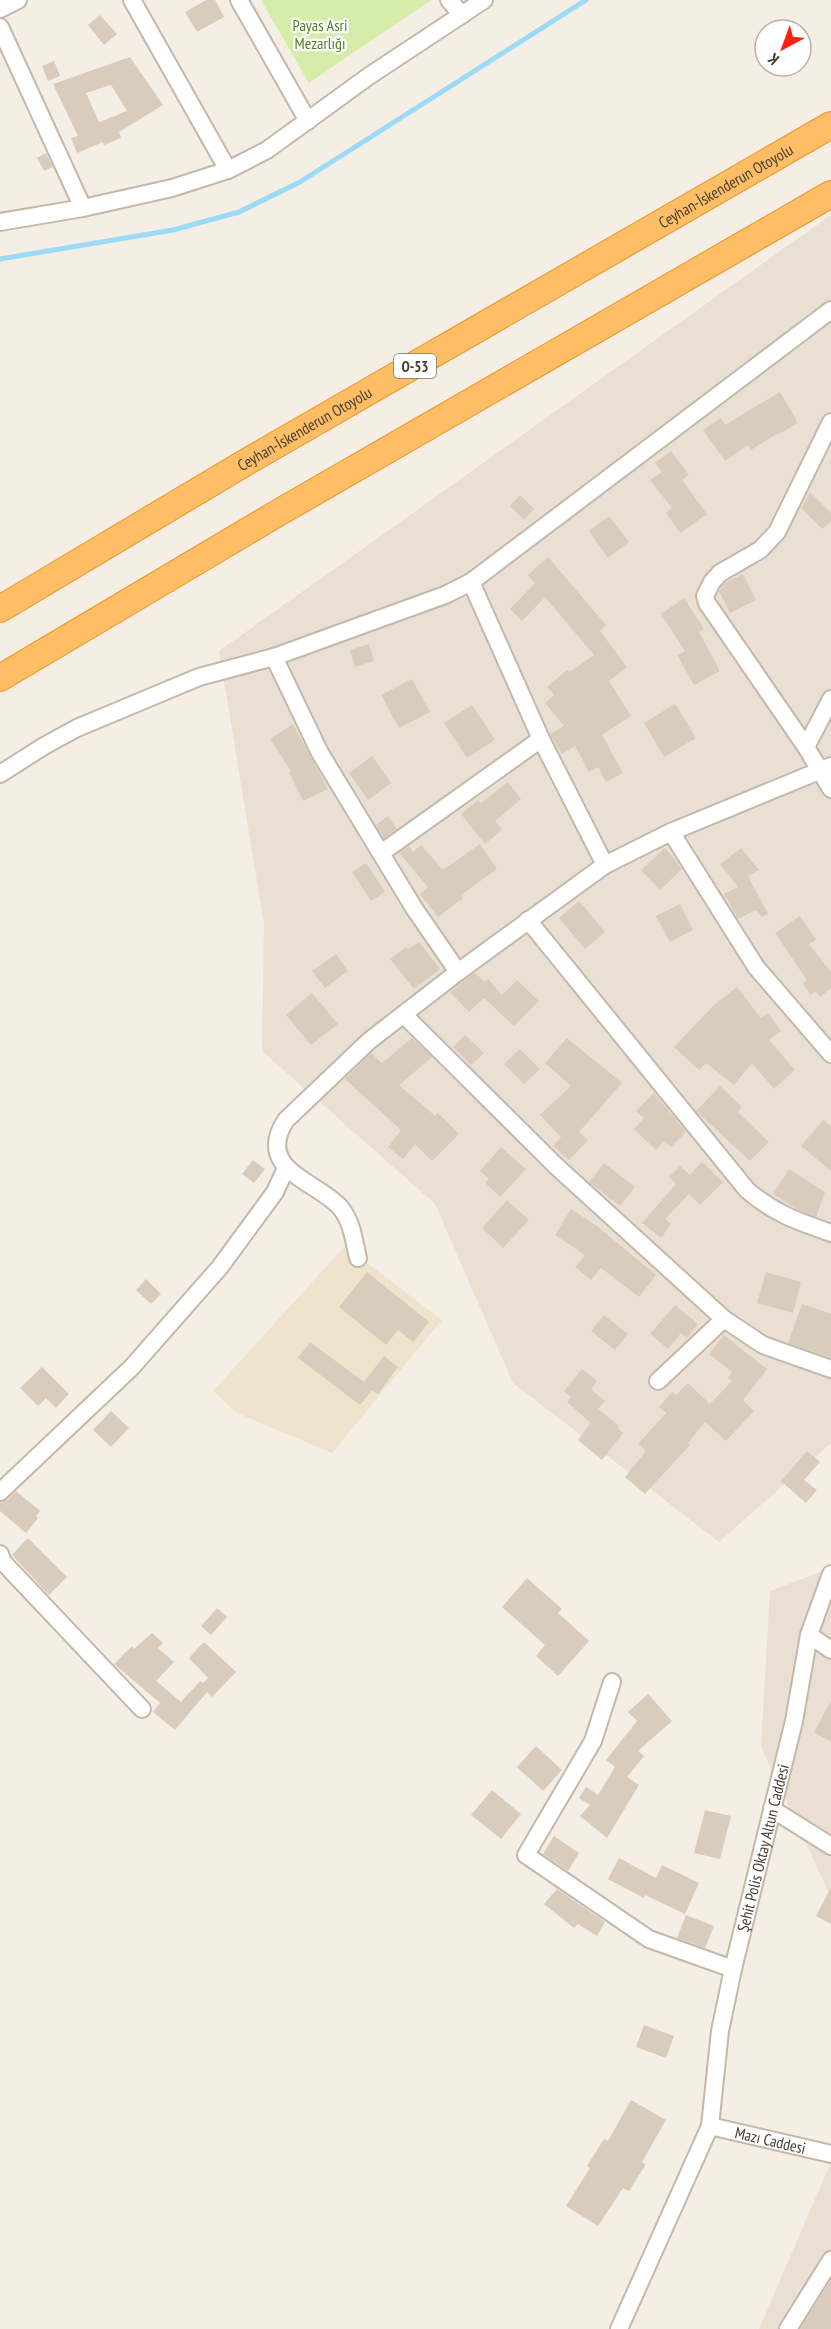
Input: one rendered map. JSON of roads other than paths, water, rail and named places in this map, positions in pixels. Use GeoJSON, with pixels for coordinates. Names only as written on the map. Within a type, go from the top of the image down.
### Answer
{"type":"FeatureCollection","features":[{"type":"Feature","properties":{"kind":"highway","name":"Ceyhan-İskenderun Otoyolu"},"geometry":{"type":"LineString","coordinates":[[0,609],[248,461],[831,125]]}},
{"type":"Feature","properties":{"kind":"highway"},"geometry":{"type":"LineString","coordinates":[[0,678],[278,513],[831,194]]}},
{"type":"Feature","properties":{"kind":"street"},"geometry":{"type":"LineString","coordinates":[[0,9],[18,0]]}},
{"type":"Feature","properties":{"kind":"street"},"geometry":{"type":"LineString","coordinates":[[132,0],[228,170]]}},
{"type":"Feature","properties":{"kind":"street"},"geometry":{"type":"LineString","coordinates":[[239,0],[308,120]]}},
{"type":"Feature","properties":{"kind":"street"},"geometry":{"type":"LineString","coordinates":[[449,0],[462,15]]}},
{"type":"Feature","properties":{"kind":"street"},"geometry":{"type":"LineString","coordinates":[[0,222],[82,208],[172,188],[228,170],[267,150],[369,76],[484,0]]}},
{"type":"Feature","properties":{"kind":"street"},"geometry":{"type":"LineString","coordinates":[[0,27],[82,208]]}},
{"type":"Feature","properties":{"kind":"street"},"geometry":{"type":"LineString","coordinates":[[0,774],[77,728],[199,677],[274,657],[444,595],[471,582],[831,310]]}},
{"type":"Feature","properties":{"kind":"street"},"geometry":{"type":"LineString","coordinates":[[831,422],[777,532],[760,550],[720,573],[705,596],[707,603],[806,747],[826,768],[831,789]]}},
{"type":"Feature","properties":{"kind":"street"},"geometry":{"type":"LineString","coordinates":[[471,582],[541,739],[605,865]]}},
{"type":"Feature","properties":{"kind":"street"},"geometry":{"type":"LineString","coordinates":[[274,657],[320,753],[414,908],[458,972]]}},
{"type":"Feature","properties":{"kind":"street"},"geometry":{"type":"LineString","coordinates":[[806,747],[831,699]]}},
{"type":"Feature","properties":{"kind":"street"},"geometry":{"type":"LineString","coordinates":[[381,853],[541,739]]}},
{"type":"Feature","properties":{"kind":"street"},"geometry":{"type":"LineString","coordinates":[[358,1258],[351,1228],[339,1206],[286,1168],[277,1142],[279,1131],[286,1120],[369,1041],[458,972],[605,865],[671,832],[826,768]]}},
{"type":"Feature","properties":{"kind":"street"},"geometry":{"type":"LineString","coordinates":[[671,832],[756,967],[831,1054]]}},
{"type":"Feature","properties":{"kind":"street"},"geometry":{"type":"LineString","coordinates":[[528,920],[747,1190],[762,1203],[785,1216],[831,1233]]}},
{"type":"Feature","properties":{"kind":"street"},"geometry":{"type":"LineString","coordinates":[[404,1015],[556,1166],[724,1319],[763,1345],[831,1369]]}},
{"type":"Feature","properties":{"kind":"street"},"geometry":{"type":"LineString","coordinates":[[0,1492],[139,1359],[220,1267],[274,1192],[286,1168]]}},
{"type":"Feature","properties":{"kind":"street"},"geometry":{"type":"LineString","coordinates":[[658,1381],[724,1319]]}},
{"type":"Feature","properties":{"kind":"street"},"geometry":{"type":"LineString","coordinates":[[0,1554],[3,1562],[142,1709]]}},
{"type":"Feature","properties":{"kind":"street","name":"Şehit Polis Oktay Altun Caddesi"},"geometry":{"type":"LineString","coordinates":[[619,2329],[710,2126],[720,2031],[794,1721],[809,1635],[831,1574]]}},
{"type":"Feature","properties":{"kind":"street"},"geometry":{"type":"LineString","coordinates":[[809,1635],[831,1650]]}},
{"type":"Feature","properties":{"kind":"street"},"geometry":{"type":"LineString","coordinates":[[612,1682],[593,1741],[526,1855],[649,1939],[734,1969]]}},
{"type":"Feature","properties":{"kind":"street"},"geometry":{"type":"LineString","coordinates":[[772,1809],[831,1846]]}},
{"type":"Feature","properties":{"kind":"street","name":"Mazı Caddesi"},"geometry":{"type":"LineString","coordinates":[[710,2126],[831,2154]]}},
{"type":"Feature","properties":{"kind":"street"},"geometry":{"type":"LineString","coordinates":[[788,2329],[831,2259]]}},
{"type":"Feature","properties":{"kind":"waterway"},"geometry":{"type":"LineString","coordinates":[[0,259],[173,230],[239,212],[300,182],[586,0]]}},
{"type":"Feature","properties":{"kind":"park label","name":"Payas Asri Mezarlığı"},"geometry":{"type":"Point","coordinates":[320,34]}}]}
